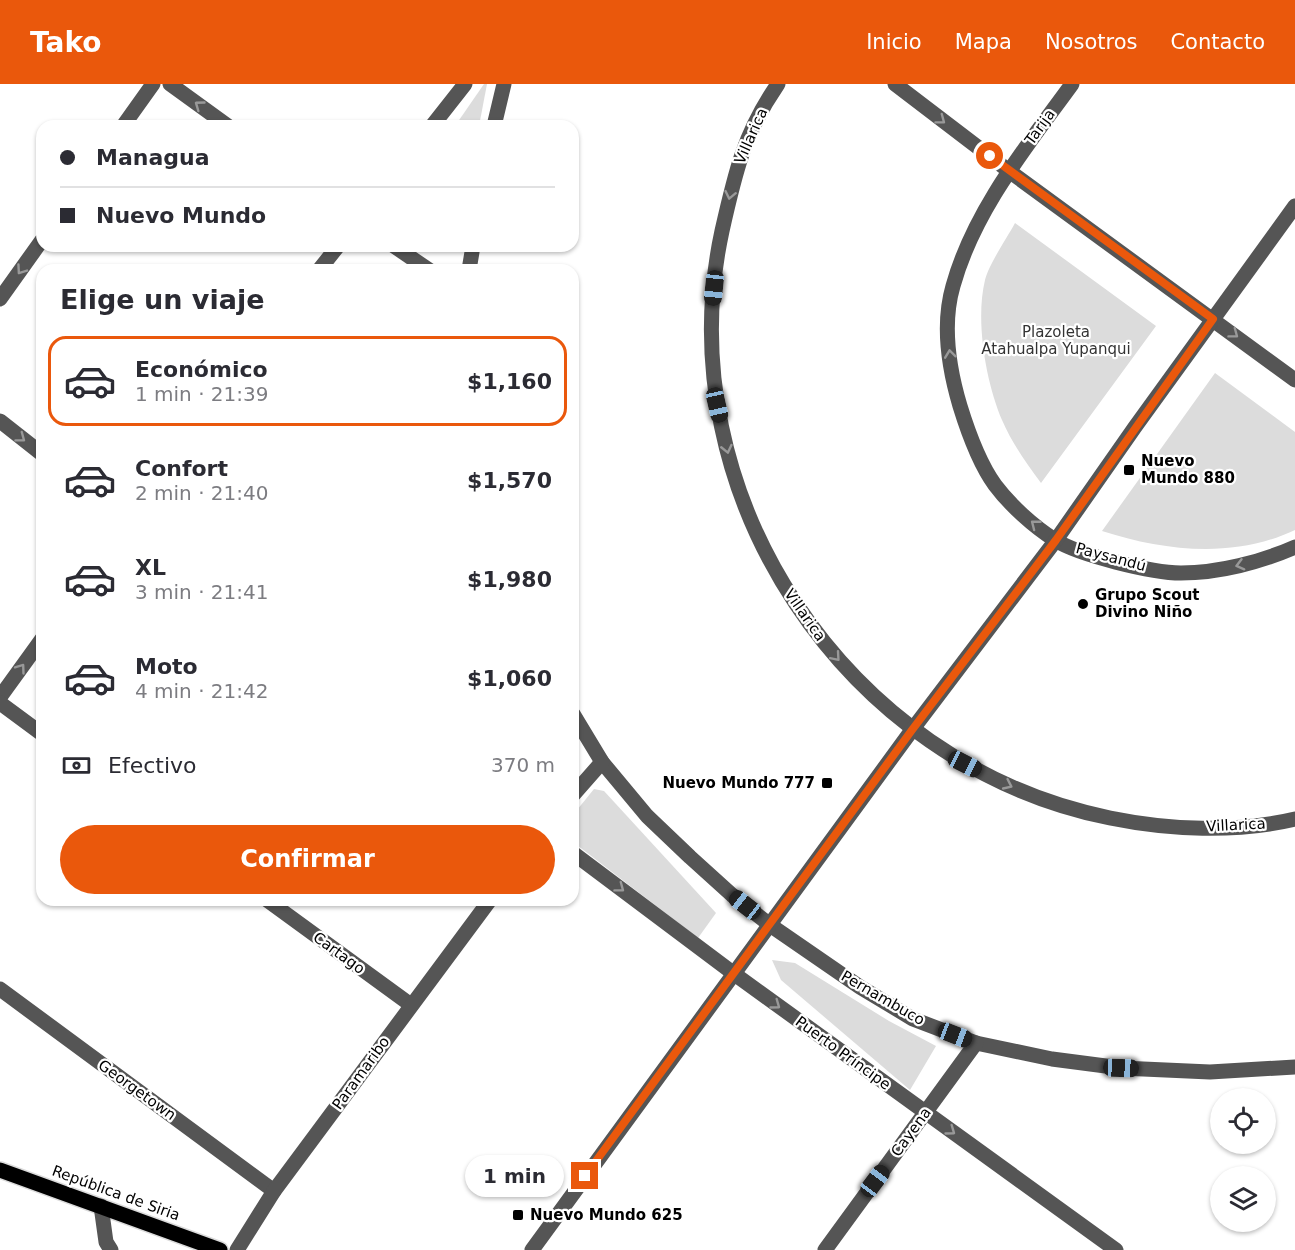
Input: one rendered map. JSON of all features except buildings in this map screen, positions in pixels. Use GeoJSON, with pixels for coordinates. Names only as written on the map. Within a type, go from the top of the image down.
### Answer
{"type":"FeatureCollection","features":[{"type":"Feature","properties":{"kind":"main road","name":"República de Siria"},"geometry":{"type":"LineString","coordinates":[[0,1170],[220,1250]]}},
{"type":"Feature","properties":{"kind":"street"},"geometry":{"type":"LineString","coordinates":[[127,120],[153,84]]}},
{"type":"Feature","properties":{"kind":"street"},"geometry":{"type":"LineString","coordinates":[[170,84],[220,120]]}},
{"type":"Feature","properties":{"kind":"street"},"geometry":{"type":"LineString","coordinates":[[437,120],[465,84]]}},
{"type":"Feature","properties":{"kind":"street"},"geometry":{"type":"LineString","coordinates":[[495,120],[504,84]]}},
{"type":"Feature","properties":{"kind":"street","name":"Villarica"},"geometry":{"type":"LineString","coordinates":[[778,84],[752,127],[735,171],[718,251],[710,324],[717,405],[732,470],[752,526],[789,594],[835,657],[874,697],[912,730],[965,764],[1008,785],[1052,804],[1092,815],[1140,824],[1184,828],[1233,827],[1295,819]]}},
{"type":"Feature","properties":{"kind":"street"},"geometry":{"type":"LineString","coordinates":[[895,84],[1008,171],[1295,380]]}},
{"type":"Feature","properties":{"kind":"street","name":"Tarija"},"geometry":{"type":"LineString","coordinates":[[1008,171],[1072,84]]}},
{"type":"Feature","properties":{"kind":"street","name":"Paysandú"},"geometry":{"type":"LineString","coordinates":[[1008,171],[971,237],[952,287],[947,332],[954,387],[969,435],[994,484],[1023,515],[1056,540],[1093,555],[1137,566],[1180,573],[1232,567],[1280,554],[1295,547]]}},
{"type":"Feature","properties":{"kind":"street"},"geometry":{"type":"LineString","coordinates":[[532,1250],[912,730],[1056,540],[1295,206]]}},
{"type":"Feature","properties":{"kind":"street"},"geometry":{"type":"LineString","coordinates":[[0,299],[36,248]]}},
{"type":"Feature","properties":{"kind":"street"},"geometry":{"type":"LineString","coordinates":[[324,264],[333,252]]}},
{"type":"Feature","properties":{"kind":"street"},"geometry":{"type":"LineString","coordinates":[[403,252],[420,264]]}},
{"type":"Feature","properties":{"kind":"street"},"geometry":{"type":"LineString","coordinates":[[0,422],[36,449]]}},
{"type":"Feature","properties":{"kind":"street"},"geometry":{"type":"LineString","coordinates":[[0,697],[36,647]]}},
{"type":"Feature","properties":{"kind":"street"},"geometry":{"type":"LineString","coordinates":[[0,703],[36,730]]}},
{"type":"Feature","properties":{"kind":"street","name":"Pernambuco"},"geometry":{"type":"LineString","coordinates":[[579,724],[602,762],[647,816],[732,895],[770,925],[860,987],[913,1019],[976,1043],[1052,1059],[1121,1068],[1210,1072],[1295,1067]]}},
{"type":"Feature","properties":{"kind":"street"},"geometry":{"type":"LineString","coordinates":[[579,788],[602,762]]}},
{"type":"Feature","properties":{"kind":"street","name":"Puerto Príncipe"},"geometry":{"type":"LineString","coordinates":[[579,858],[733,973],[1116,1250]]}},
{"type":"Feature","properties":{"kind":"street","name":"Cartago"},"geometry":{"type":"LineString","coordinates":[[275,906],[411,1005]]}},
{"type":"Feature","properties":{"kind":"street","name":"Paramaribo"},"geometry":{"type":"LineString","coordinates":[[237,1250],[274,1191],[485,906]]}},
{"type":"Feature","properties":{"kind":"street","name":"Georgetown"},"geometry":{"type":"LineString","coordinates":[[0,989],[274,1191]]}},
{"type":"Feature","properties":{"kind":"street","name":"Cayena"},"geometry":{"type":"LineString","coordinates":[[825,1250],[976,1043]]}},
{"type":"Feature","properties":{"kind":"street"},"geometry":{"type":"LineString","coordinates":[[101,1206],[106,1242],[111,1250]]}},
{"type":"Feature","properties":{"kind":"green space"},"geometry":{"type":"Polygon","coordinates":[[[484,84],[487,84],[480,120],[459,120],[484,84]]]}},
{"type":"Feature","properties":{"kind":"green space","name":"Plazoleta Atahualpa Yupanqui"},"geometry":{"type":"Polygon","coordinates":[[[1015,223],[1156,326],[1041,483],[1010,437],[996,405],[987,370],[982,332],[982,296],[985,280],[994,259],[1015,223]]]}},
{"type":"Feature","properties":{"kind":"green space"},"geometry":{"type":"Polygon","coordinates":[[[1215,373],[1295,432],[1295,530],[1248,545],[1199,549],[1150,543],[1102,531],[1215,373]]]}},
{"type":"Feature","properties":{"kind":"green space"},"geometry":{"type":"Polygon","coordinates":[[[594,789],[604,791],[716,913],[698,938],[579,847],[579,808],[594,789]]]}},
{"type":"Feature","properties":{"kind":"green space"},"geometry":{"type":"Polygon","coordinates":[[[772,960],[795,963],[889,1021],[936,1046],[910,1090],[781,980],[772,960]]]}},
{"type":"Feature","properties":{"kind":"place","name":"Nuevo Mundo 880"},"geometry":{"type":"Point","coordinates":[1129,470]}},
{"type":"Feature","properties":{"kind":"place","name":"Grupo Scout Divino Niño"},"geometry":{"type":"Point","coordinates":[1083,604]}},
{"type":"Feature","properties":{"kind":"place","name":"Nuevo Mundo 777"},"geometry":{"type":"Point","coordinates":[827,783]}},
{"type":"Feature","properties":{"kind":"place","name":"Nuevo Mundo 625"},"geometry":{"type":"Point","coordinates":[518,1215]}},
{"type":"Feature","properties":{"kind":"route"},"geometry":{"type":"LineString","coordinates":[[585,1176],[912,730],[1056,540],[1213,319],[990,156]]}}]}
